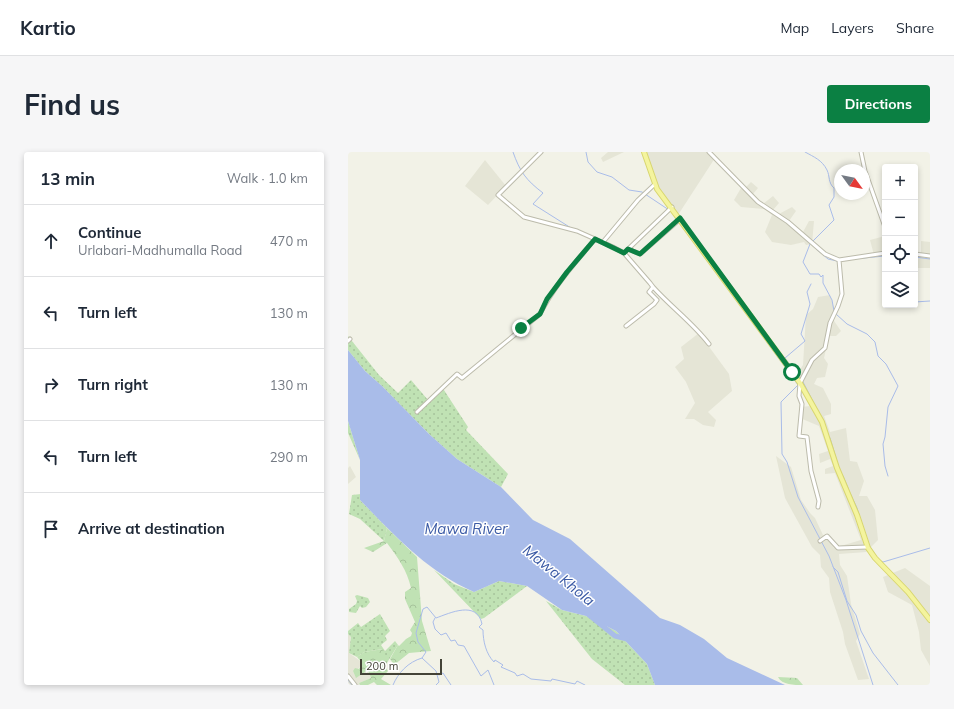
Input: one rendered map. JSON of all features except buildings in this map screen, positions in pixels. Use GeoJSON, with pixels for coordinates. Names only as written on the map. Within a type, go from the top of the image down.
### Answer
{"type":"FeatureCollection","features":[{"type":"Feature","properties":{"kind":"main road"},"geometry":{"type":"LineString","coordinates":[[644,152],[655,184],[800,383],[822,422],[837,468],[857,515],[867,546],[875,558],[908,592],[930,620]]}},
{"type":"Feature","properties":{"kind":"street"},"geometry":{"type":"LineString","coordinates":[[542,152],[498,195],[524,217],[576,231],[624,253],[653,288],[686,321],[700,331],[710,344]]}},
{"type":"Feature","properties":{"kind":"street"},"geometry":{"type":"LineString","coordinates":[[709,152],[758,202],[788,222],[825,254],[839,260],[882,253]]}},
{"type":"Feature","properties":{"kind":"street"},"geometry":{"type":"LineString","coordinates":[[861,152],[865,171],[882,219]]}},
{"type":"Feature","properties":{"kind":"street"},"geometry":{"type":"LineString","coordinates":[[602,242],[638,200],[655,184]]}},
{"type":"Feature","properties":{"kind":"street"},"geometry":{"type":"LineString","coordinates":[[624,253],[672,208]]}},
{"type":"Feature","properties":{"kind":"street"},"geometry":{"type":"LineString","coordinates":[[628,249],[640,254],[680,218]]}},
{"type":"Feature","properties":{"kind":"street"},"geometry":{"type":"LineString","coordinates":[[417,412],[457,374],[462,378],[540,314],[547,299],[567,272],[595,239]]}},
{"type":"Feature","properties":{"kind":"street"},"geometry":{"type":"LineString","coordinates":[[918,254],[930,256]]}},
{"type":"Feature","properties":{"kind":"street"},"geometry":{"type":"LineString","coordinates":[[818,507],[819,501],[811,471],[807,437],[799,436],[802,404],[799,396],[800,383],[812,360],[826,348],[830,323],[842,294],[839,260]]}},
{"type":"Feature","properties":{"kind":"street"},"geometry":{"type":"LineString","coordinates":[[626,326],[656,302],[649,292],[653,288]]}},
{"type":"Feature","properties":{"kind":"street"},"geometry":{"type":"LineString","coordinates":[[820,541],[827,536],[838,548],[867,546]]}},
{"type":"Feature","properties":{"kind":"street"},"geometry":{"type":"LineString","coordinates":[[348,676],[355,685]]}},
{"type":"Feature","properties":{"kind":"shaded area"},"geometry":{"type":"Polygon","coordinates":[[[608,152],[624,152],[603,162],[601,158],[608,152]]]}},
{"type":"Feature","properties":{"kind":"shaded area"},"geometry":{"type":"Polygon","coordinates":[[[644,152],[709,152],[715,158],[678,215],[655,184],[644,152]]]}},
{"type":"Feature","properties":{"kind":"shaded area"},"geometry":{"type":"Polygon","coordinates":[[[485,160],[506,186],[488,205],[465,186],[485,160]]]}},
{"type":"Feature","properties":{"kind":"shaded area"},"geometry":{"type":"Polygon","coordinates":[[[751,182],[758,188],[753,194],[763,204],[773,196],[779,203],[773,210],[779,214],[792,207],[796,211],[789,221],[803,232],[809,221],[814,221],[812,244],[806,245],[804,242],[791,245],[772,242],[765,232],[772,215],[765,209],[741,207],[734,200],[741,188],[746,187],[751,182]]]}},
{"type":"Feature","properties":{"kind":"shaded area"},"geometry":{"type":"Polygon","coordinates":[[[882,237],[882,254],[874,255],[870,240],[882,237]]]}},
{"type":"Feature","properties":{"kind":"shaded area"},"geometry":{"type":"Polygon","coordinates":[[[921,241],[930,242],[930,268],[918,268],[918,255],[921,255],[921,241]]]}},
{"type":"Feature","properties":{"kind":"shaded area"},"geometry":{"type":"Polygon","coordinates":[[[830,295],[835,311],[832,318],[841,331],[836,336],[829,336],[824,358],[828,364],[825,377],[817,378],[814,384],[823,388],[831,404],[831,414],[824,416],[830,432],[846,428],[850,461],[857,462],[864,481],[859,496],[867,496],[875,510],[878,540],[866,552],[839,554],[840,565],[847,576],[851,604],[860,634],[856,641],[869,679],[858,680],[845,644],[843,632],[830,592],[829,578],[821,567],[820,555],[812,547],[785,498],[776,456],[791,467],[801,500],[815,518],[823,535],[827,536],[834,548],[861,540],[835,473],[825,474],[825,469],[833,466],[830,459],[820,463],[819,454],[828,451],[819,426],[800,418],[800,407],[811,406],[795,377],[803,365],[806,315],[813,309],[818,297],[830,295]]]}},
{"type":"Feature","properties":{"kind":"shaded area"},"geometry":{"type":"Polygon","coordinates":[[[699,333],[729,374],[732,391],[708,412],[716,420],[714,427],[703,425],[694,419],[685,419],[695,403],[686,382],[675,367],[684,359],[681,347],[699,333]]]}},
{"type":"Feature","properties":{"kind":"shaded area"},"geometry":{"type":"Polygon","coordinates":[[[350,466],[356,477],[348,484],[348,468],[350,466]]]}},
{"type":"Feature","properties":{"kind":"shaded area"},"geometry":{"type":"Polygon","coordinates":[[[905,568],[930,586],[930,666],[921,650],[919,632],[912,605],[888,592],[883,577],[905,568]]]}},
{"type":"Feature","properties":{"kind":"shaded area"},"geometry":{"type":"Polygon","coordinates":[[[348,634],[351,637],[349,653],[363,663],[358,669],[353,671],[356,677],[368,670],[371,678],[359,683],[360,685],[348,685],[348,634]]]}},
{"type":"Feature","properties":{"kind":"green space"},"geometry":{"type":"Polygon","coordinates":[[[348,336],[379,375],[398,393],[411,380],[428,400],[442,387],[468,427],[466,430],[508,474],[501,487],[457,459],[429,434],[382,386],[365,371],[348,350],[348,336]]]}},
{"type":"Feature","properties":{"kind":"green space"},"geometry":{"type":"Polygon","coordinates":[[[348,421],[360,460],[348,433],[348,421]]]}},
{"type":"Feature","properties":{"kind":"green space"},"geometry":{"type":"Polygon","coordinates":[[[361,494],[360,500],[387,528],[384,541],[360,519],[349,514],[352,495],[361,494]]]}},
{"type":"Feature","properties":{"kind":"green space"},"geometry":{"type":"Polygon","coordinates":[[[387,528],[417,557],[422,621],[431,651],[409,653],[394,665],[390,659],[398,645],[399,646],[411,636],[412,633],[410,630],[415,622],[405,599],[405,592],[411,588],[405,570],[387,543],[373,552],[364,548],[384,541],[387,528]]]}},
{"type":"Feature","properties":{"kind":"green space"},"geometry":{"type":"Polygon","coordinates":[[[434,570],[454,584],[474,592],[499,581],[527,586],[481,619],[434,570]]]}},
{"type":"Feature","properties":{"kind":"green space"},"geometry":{"type":"Polygon","coordinates":[[[357,595],[368,598],[370,602],[366,607],[362,608],[360,606],[356,613],[349,612],[349,609],[356,604],[357,601],[355,596],[357,595]]]}},
{"type":"Feature","properties":{"kind":"green space"},"geometry":{"type":"Polygon","coordinates":[[[546,601],[562,610],[586,616],[616,631],[647,664],[655,685],[625,685],[592,659],[546,601]]]}},
{"type":"Feature","properties":{"kind":"green space"},"geometry":{"type":"Polygon","coordinates":[[[380,614],[390,631],[385,636],[387,640],[381,645],[385,651],[395,641],[398,645],[385,666],[381,661],[383,649],[364,652],[357,657],[349,653],[351,637],[348,634],[348,631],[358,623],[361,627],[380,614]]]}},
{"type":"Feature","properties":{"kind":"green space"},"geometry":{"type":"Polygon","coordinates":[[[383,649],[386,657],[381,661],[388,671],[381,679],[391,685],[377,685],[374,682],[368,685],[360,685],[359,683],[371,678],[368,670],[356,678],[353,671],[355,668],[359,669],[362,663],[357,657],[364,652],[383,649]]]}},
{"type":"Feature","properties":{"kind":"green space"},"geometry":{"type":"Polygon","coordinates":[[[778,677],[797,678],[803,685],[792,685],[785,683],[778,677]]]}},
{"type":"Feature","properties":{"kind":"water","name":"Mawa River"},"geometry":{"type":"Polygon","coordinates":[[[348,350],[365,371],[382,386],[429,434],[457,459],[501,487],[533,520],[570,539],[660,618],[680,625],[704,639],[727,658],[785,685],[655,685],[647,664],[616,631],[586,616],[562,610],[527,586],[499,581],[474,592],[457,584],[427,564],[399,540],[360,500],[360,460],[348,421],[348,350]]]}},
{"type":"Feature","properties":{"kind":"waterway"},"geometry":{"type":"LineString","coordinates":[[513,152],[524,175],[543,193],[533,204],[571,228]]}},
{"type":"Feature","properties":{"kind":"waterway"},"geometry":{"type":"LineString","coordinates":[[586,152],[588,162],[597,172],[612,177],[629,190],[642,192],[672,212]]}},
{"type":"Feature","properties":{"kind":"waterway"},"geometry":{"type":"LineString","coordinates":[[805,152],[818,159],[823,164],[834,188],[834,197],[829,205],[834,220],[812,242]]}},
{"type":"Feature","properties":{"kind":"waterway"},"geometry":{"type":"LineString","coordinates":[[810,244],[803,262],[810,274],[819,274],[821,277],[823,275],[823,283],[832,300],[834,311]]}},
{"type":"Feature","properties":{"kind":"waterway"},"geometry":{"type":"LineString","coordinates":[[815,248],[828,259],[837,261]]}},
{"type":"Feature","properties":{"kind":"waterway"},"geometry":{"type":"LineString","coordinates":[[853,259],[882,256]]}},
{"type":"Feature","properties":{"kind":"waterway"},"geometry":{"type":"LineString","coordinates":[[918,257],[930,259]]}},
{"type":"Feature","properties":{"kind":"waterway"},"geometry":{"type":"LineString","coordinates":[[811,284],[807,292],[810,304],[801,334],[805,341],[785,358],[803,382],[822,419]]}},
{"type":"Feature","properties":{"kind":"waterway"},"geometry":{"type":"LineString","coordinates":[[918,302],[930,301]]}},
{"type":"Feature","properties":{"kind":"waterway"},"geometry":{"type":"LineString","coordinates":[[738,302],[798,385],[781,402],[782,454],[787,462],[798,497],[829,556],[846,600],[873,685]]}},
{"type":"Feature","properties":{"kind":"waterway"},"geometry":{"type":"LineString","coordinates":[[836,314],[847,324],[867,334],[875,342],[878,356],[886,364],[898,386],[888,407],[883,444],[885,466],[888,476]]}},
{"type":"Feature","properties":{"kind":"waterway"},"geometry":{"type":"LineString","coordinates":[[830,438],[839,468]]}},
{"type":"Feature","properties":{"kind":"waterway"},"geometry":{"type":"LineString","coordinates":[[843,476],[848,488]]}},
{"type":"Feature","properties":{"kind":"waterway"},"geometry":{"type":"LineString","coordinates":[[850,493],[857,508],[862,525]]}},
{"type":"Feature","properties":{"kind":"waterway"},"geometry":{"type":"LineString","coordinates":[[869,545],[874,553]]}},
{"type":"Feature","properties":{"kind":"waterway"},"geometry":{"type":"LineString","coordinates":[[879,560],[883,562],[930,548]]}},
{"type":"Feature","properties":{"kind":"waterway"},"geometry":{"type":"LineString","coordinates":[[833,567],[838,572],[847,601],[856,615],[861,631],[873,653],[898,685]]}},
{"type":"Feature","properties":{"kind":"waterway"},"geometry":{"type":"LineString","coordinates":[[436,685],[439,682],[436,671],[422,658],[426,652],[418,642],[416,633],[423,609],[427,607],[436,618],[455,611],[469,610],[475,612],[482,624],[479,627],[483,630],[486,647],[491,659],[494,662],[495,660],[503,665],[501,667],[515,673],[517,676],[523,674],[531,679],[551,681],[552,679],[575,684],[577,681],[585,685]]}},
{"type":"Feature","properties":{"kind":"waterway","name":"Mawa Khola"},"geometry":{"type":"LineString","coordinates":[[589,615],[615,636],[627,639]]}},
{"type":"Feature","properties":{"kind":"waterway"},"geometry":{"type":"LineString","coordinates":[[435,618],[433,622],[435,629],[441,635],[446,633],[451,641],[455,640],[458,645],[464,646],[481,676],[488,670],[494,685]]}},
{"type":"Feature","properties":{"kind":"waterway"},"geometry":{"type":"LineString","coordinates":[[393,685],[404,668],[412,662],[422,658]]}},
{"type":"Feature","properties":{"kind":"waterway"},"geometry":{"type":"LineString","coordinates":[[439,675],[443,673],[451,685]]}},
{"type":"Feature","properties":{"kind":"waterway"},"geometry":{"type":"LineString","coordinates":[[348,680],[352,685]]}},
{"type":"Feature","properties":{"kind":"route"},"geometry":{"type":"LineString","coordinates":[[521,328],[540,314],[547,299],[567,272],[595,239],[624,253],[628,249],[640,254],[680,218],[792,372]]}}]}
